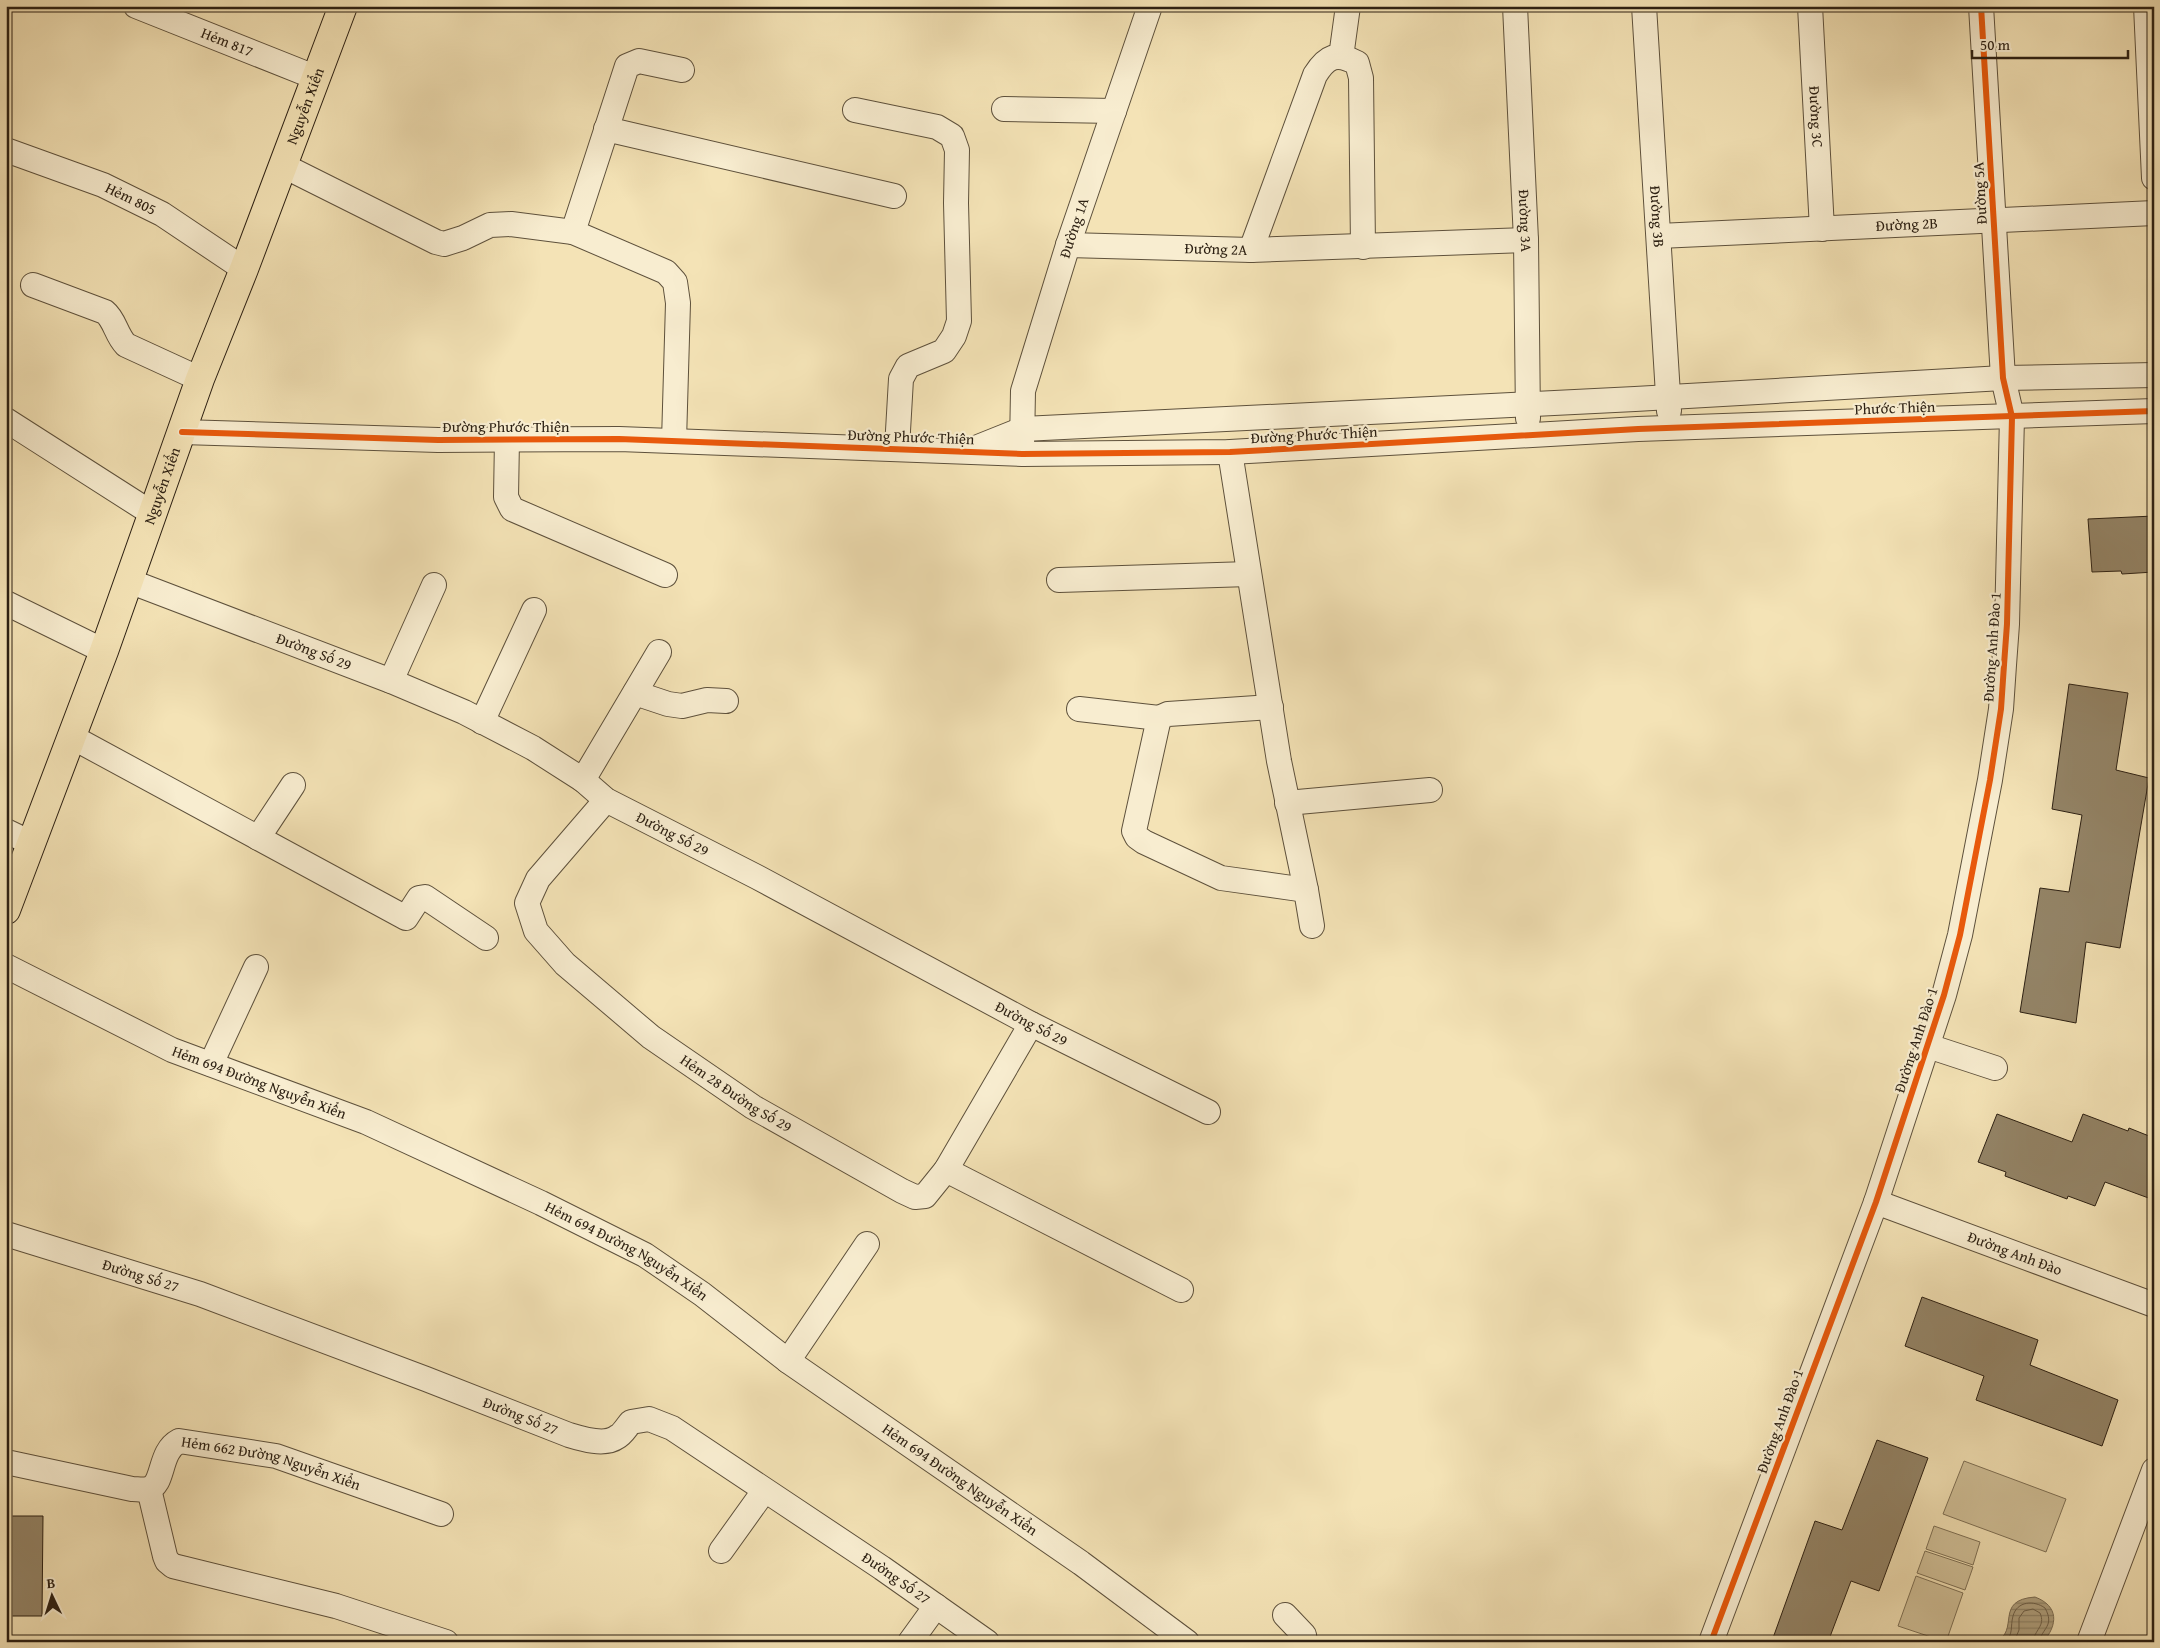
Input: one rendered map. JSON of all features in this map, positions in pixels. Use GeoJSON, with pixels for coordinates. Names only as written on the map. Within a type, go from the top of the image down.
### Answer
{"type":"FeatureCollection","features":[{"type":"Feature","properties":{"kind":"main road","name":"Nguyễn Xiển"},"geometry":{"type":"LineString","coordinates":[[6,910],[104,651],[200,379],[318,78],[343,6]]}},
{"type":"Feature","properties":{"kind":"street","name":"Hẻm 817"},"geometry":{"type":"LineString","coordinates":[[136,6],[318,78]]}},
{"type":"Feature","properties":{"kind":"street","name":"Đường 1A"},"geometry":{"type":"LineString","coordinates":[[1022,454],[1023,391],[1068,245],[1150,6]]}},
{"type":"Feature","properties":{"kind":"street"},"geometry":{"type":"LineString","coordinates":[[1341,57],[1348,6]]}},
{"type":"Feature","properties":{"kind":"street","name":"Đường 3A"},"geometry":{"type":"LineString","coordinates":[[1515,6],[1526,240],[1528,435]]}},
{"type":"Feature","properties":{"kind":"street","name":"Đường 3B"},"geometry":{"type":"LineString","coordinates":[[1644,6],[1670,429]]}},
{"type":"Feature","properties":{"kind":"street","name":"Đường 3C"},"geometry":{"type":"LineString","coordinates":[[1810,6],[1822,229]]}},
{"type":"Feature","properties":{"kind":"street","name":"Đường 5A"},"geometry":{"type":"LineString","coordinates":[[1981,6],[2003,378],[2012,417]]}},
{"type":"Feature","properties":{"kind":"street"},"geometry":{"type":"LineString","coordinates":[[2146,6],[2151,58],[2154,178]]}},
{"type":"Feature","properties":{"kind":"street"},"geometry":{"type":"LineString","coordinates":[[1251,250],[1314,75],[1323,63],[1334,56],[1357,63],[1361,78],[1363,247]]}},
{"type":"Feature","properties":{"kind":"street"},"geometry":{"type":"LineString","coordinates":[[573,232],[627,66],[639,61],[682,70]]}},
{"type":"Feature","properties":{"kind":"street"},"geometry":{"type":"LineString","coordinates":[[1004,109],[1114,111]]}},
{"type":"Feature","properties":{"kind":"street"},"geometry":{"type":"LineString","coordinates":[[855,110],[937,127],[952,136],[957,150],[956,203],[959,321],[954,336],[944,351],[908,366],[901,379],[897,448]]}},
{"type":"Feature","properties":{"kind":"street"},"geometry":{"type":"LineString","coordinates":[[606,129],[894,196]]}},
{"type":"Feature","properties":{"kind":"street","name":"Hẻm 805"},"geometry":{"type":"LineString","coordinates":[[6,150],[103,185],[162,214],[244,269]]}},
{"type":"Feature","properties":{"kind":"street"},"geometry":{"type":"LineString","coordinates":[[284,166],[436,242],[444,244],[463,238],[490,225],[511,224],[573,232],[666,272],[675,282],[678,303],[674,441]]}},
{"type":"Feature","properties":{"kind":"street","name":"Đường 2B"},"geometry":{"type":"LineString","coordinates":[[1659,236],[2154,213]]}},
{"type":"Feature","properties":{"kind":"street","name":"Đường 2A"},"geometry":{"type":"LineString","coordinates":[[1068,245],[1251,250],[1526,240]]}},
{"type":"Feature","properties":{"kind":"street"},"geometry":{"type":"LineString","coordinates":[[33,285],[105,312],[120,338],[126,344],[200,379]]}},
{"type":"Feature","properties":{"kind":"street","name":"Phước Thiện"},"geometry":{"type":"LineString","coordinates":[[1635,399],[1668,395],[2003,378],[2154,375]]}},
{"type":"Feature","properties":{"kind":"street","name":"Đường Phước Thiện"},"geometry":{"type":"LineString","coordinates":[[969,451],[1023,429],[1635,399]]}},
{"type":"Feature","properties":{"kind":"street","name":"Phước Thiện"},"geometry":{"type":"LineString","coordinates":[[1638,429],[2154,411]]}},
{"type":"Feature","properties":{"kind":"street","name":"Đường Anh Đào 1"},"geometry":{"type":"LineString","coordinates":[[1711,1642],[1876,1202],[1944,995],[1968,898],[1988,790],[2000,709],[2007,624],[2012,417]]}},
{"type":"Feature","properties":{"kind":"street"},"geometry":{"type":"LineString","coordinates":[[6,420],[153,514]]}},
{"type":"Feature","properties":{"kind":"street","name":"Đường Phước Thiện"},"geometry":{"type":"LineString","coordinates":[[182,432],[438,440],[619,439],[1022,454],[1230,452],[1638,429]]}},
{"type":"Feature","properties":{"kind":"street"},"geometry":{"type":"LineString","coordinates":[[507,439],[506,497],[512,509],[665,575]]}},
{"type":"Feature","properties":{"kind":"street"},"geometry":{"type":"LineString","coordinates":[[1230,452],[1287,803],[1312,926]]}},
{"type":"Feature","properties":{"kind":"street"},"geometry":{"type":"LineString","coordinates":[[1059,580],[1249,574]]}},
{"type":"Feature","properties":{"kind":"street","name":"Đường Số 29"},"geometry":{"type":"LineString","coordinates":[[129,581],[391,680],[482,722],[532,748],[583,780],[606,800],[757,877],[1031,1024],[1208,1112]]}},
{"type":"Feature","properties":{"kind":"street"},"geometry":{"type":"LineString","coordinates":[[391,680],[434,585]]}},
{"type":"Feature","properties":{"kind":"street"},"geometry":{"type":"LineString","coordinates":[[6,603],[104,651]]}},
{"type":"Feature","properties":{"kind":"street"},"geometry":{"type":"LineString","coordinates":[[482,722],[534,610]]}},
{"type":"Feature","properties":{"kind":"street"},"geometry":{"type":"LineString","coordinates":[[583,780],[659,652]]}},
{"type":"Feature","properties":{"kind":"street"},"geometry":{"type":"LineString","coordinates":[[635,693],[668,704],[682,706],[707,700],[726,702]]}},
{"type":"Feature","properties":{"kind":"street"},"geometry":{"type":"LineString","coordinates":[[1079,709],[1159,718],[1168,714],[1271,707]]}},
{"type":"Feature","properties":{"kind":"street"},"geometry":{"type":"LineString","coordinates":[[1159,718],[1134,824],[1137,837],[1221,878],[1306,890]]}},
{"type":"Feature","properties":{"kind":"street"},"geometry":{"type":"LineString","coordinates":[[72,738],[406,918],[419,898],[425,896],[486,938]]}},
{"type":"Feature","properties":{"kind":"street"},"geometry":{"type":"LineString","coordinates":[[258,838],[293,785]]}},
{"type":"Feature","properties":{"kind":"street"},"geometry":{"type":"LineString","coordinates":[[1287,803],[1430,790]]}},
{"type":"Feature","properties":{"kind":"street","name":"Hẻm 28 Đường Số 29"},"geometry":{"type":"LineString","coordinates":[[606,800],[538,879],[527,902],[536,931],[565,964],[651,1037],[753,1107],[902,1191],[916,1197],[925,1196],[946,1170],[1031,1024]]}},
{"type":"Feature","properties":{"kind":"street"},"geometry":{"type":"LineString","coordinates":[[6,832],[31,843]]}},
{"type":"Feature","properties":{"kind":"street","name":"Hẻm 694 Đường Nguyễn Xiển"},"geometry":{"type":"LineString","coordinates":[[6,966],[172,1050],[366,1122],[541,1203],[645,1255],[702,1294],[788,1361],[1082,1563],[1187,1642]]}},
{"type":"Feature","properties":{"kind":"street"},"geometry":{"type":"LineString","coordinates":[[211,1064],[256,967]]}},
{"type":"Feature","properties":{"kind":"street"},"geometry":{"type":"LineString","coordinates":[[1928,1046],[1995,1068]]}},
{"type":"Feature","properties":{"kind":"street"},"geometry":{"type":"LineString","coordinates":[[946,1170],[1181,1290]]}},
{"type":"Feature","properties":{"kind":"street","name":"Đường Anh Đào"},"geometry":{"type":"LineString","coordinates":[[1876,1202],[2154,1305]]}},
{"type":"Feature","properties":{"kind":"street","name":"Đường Số 27"},"geometry":{"type":"LineString","coordinates":[[6,1234],[200,1294],[584,1440],[607,1441],[617,1438],[631,1422],[649,1419],[672,1428],[987,1642]]}},
{"type":"Feature","properties":{"kind":"street"},"geometry":{"type":"LineString","coordinates":[[788,1361],[867,1244]]}},
{"type":"Feature","properties":{"kind":"street","name":"Hẻm 662 Đường Nguyễn Xiển"},"geometry":{"type":"LineString","coordinates":[[149,1489],[157,1482],[166,1454],[173,1444],[180,1441],[276,1456],[442,1514]]}},
{"type":"Feature","properties":{"kind":"street"},"geometry":{"type":"LineString","coordinates":[[6,1462],[132,1489],[149,1489],[165,1556],[167,1561],[174,1566],[336,1606],[446,1642]]}},
{"type":"Feature","properties":{"kind":"street"},"geometry":{"type":"LineString","coordinates":[[2089,1642],[2154,1470]]}},
{"type":"Feature","properties":{"kind":"street"},"geometry":{"type":"LineString","coordinates":[[721,1551],[764,1491]]}},
{"type":"Feature","properties":{"kind":"street"},"geometry":{"type":"LineString","coordinates":[[910,1642],[936,1606]]}},
{"type":"Feature","properties":{"kind":"street"},"geometry":{"type":"LineString","coordinates":[[1284,1616],[1304,1635],[1305,1642]]}},
{"type":"Feature","properties":{"kind":"shaded area"},"geometry":{"type":"Polygon","coordinates":[[[1964,1461],[2066,1499],[2046,1552],[1943,1514],[1964,1461]]]}},
{"type":"Feature","properties":{"kind":"shaded area"},"geometry":{"type":"Polygon","coordinates":[[[1934,1526],[1980,1542],[1973,1565],[1926,1549],[1934,1526]]]}},
{"type":"Feature","properties":{"kind":"shaded area"},"geometry":{"type":"Polygon","coordinates":[[[1925,1551],[1973,1567],[1965,1590],[1917,1573],[1925,1551]]]}},
{"type":"Feature","properties":{"kind":"shaded area"},"geometry":{"type":"Polygon","coordinates":[[[1916,1576],[1963,1593],[1946,1642],[1898,1626],[1916,1576]]]}},
{"type":"Feature","properties":{"kind":"water"},"geometry":{"type":"Polygon","coordinates":[[[2035,1597],[2048,1605],[2054,1616],[2051,1629],[2043,1642],[1995,1642],[2006,1631],[2011,1610],[2015,1604],[2022,1599],[2035,1597]]]}},
{"type":"Feature","properties":{"kind":"building"},"geometry":{"type":"Polygon","coordinates":[[[2154,516],[2154,572],[2122,574],[2121,571],[2092,572],[2088,519],[2154,516]]]}},
{"type":"Feature","properties":{"kind":"building"},"geometry":{"type":"Polygon","coordinates":[[[2069,684],[2128,693],[2116,770],[2149,778],[2120,948],[2086,942],[2076,1023],[2020,1012],[2040,888],[2069,892],[2082,815],[2052,809],[2069,684]]]}},
{"type":"Feature","properties":{"kind":"building"},"geometry":{"type":"Polygon","coordinates":[[[1997,1114],[2072,1142],[2083,1114],[2128,1131],[2129,1128],[2154,1138],[2154,1200],[2105,1182],[2095,1206],[2068,1196],[2067,1199],[2005,1176],[2006,1172],[1978,1162],[1997,1114]]]}},
{"type":"Feature","properties":{"kind":"building"},"geometry":{"type":"Polygon","coordinates":[[[1922,1297],[2038,1340],[2030,1365],[2118,1400],[2102,1446],[1976,1400],[1984,1376],[1905,1346],[1922,1297]]]}},
{"type":"Feature","properties":{"kind":"building"},"geometry":{"type":"Polygon","coordinates":[[[1877,1440],[1928,1458],[1879,1591],[1851,1581],[1828,1642],[1783,1642],[1773,1638],[1815,1521],[1842,1530],[1877,1440]]]}},
{"type":"Feature","properties":{"kind":"building"},"geometry":{"type":"Polygon","coordinates":[[[8,1516],[43,1516],[42,1616],[7,1616],[8,1516]]]}},
{"type":"Feature","properties":{"kind":"cycle path"},"geometry":{"type":"LineString","coordinates":[[1711,1642],[1876,1202],[1944,995],[1960,935],[1990,780],[2001,709],[2007,624],[2012,417],[2003,378],[1981,6]]}},
{"type":"Feature","properties":{"kind":"cycle path"},"geometry":{"type":"LineString","coordinates":[[182,432],[438,440],[619,439],[1022,454],[1230,452],[1638,429],[2154,411]]}}]}
